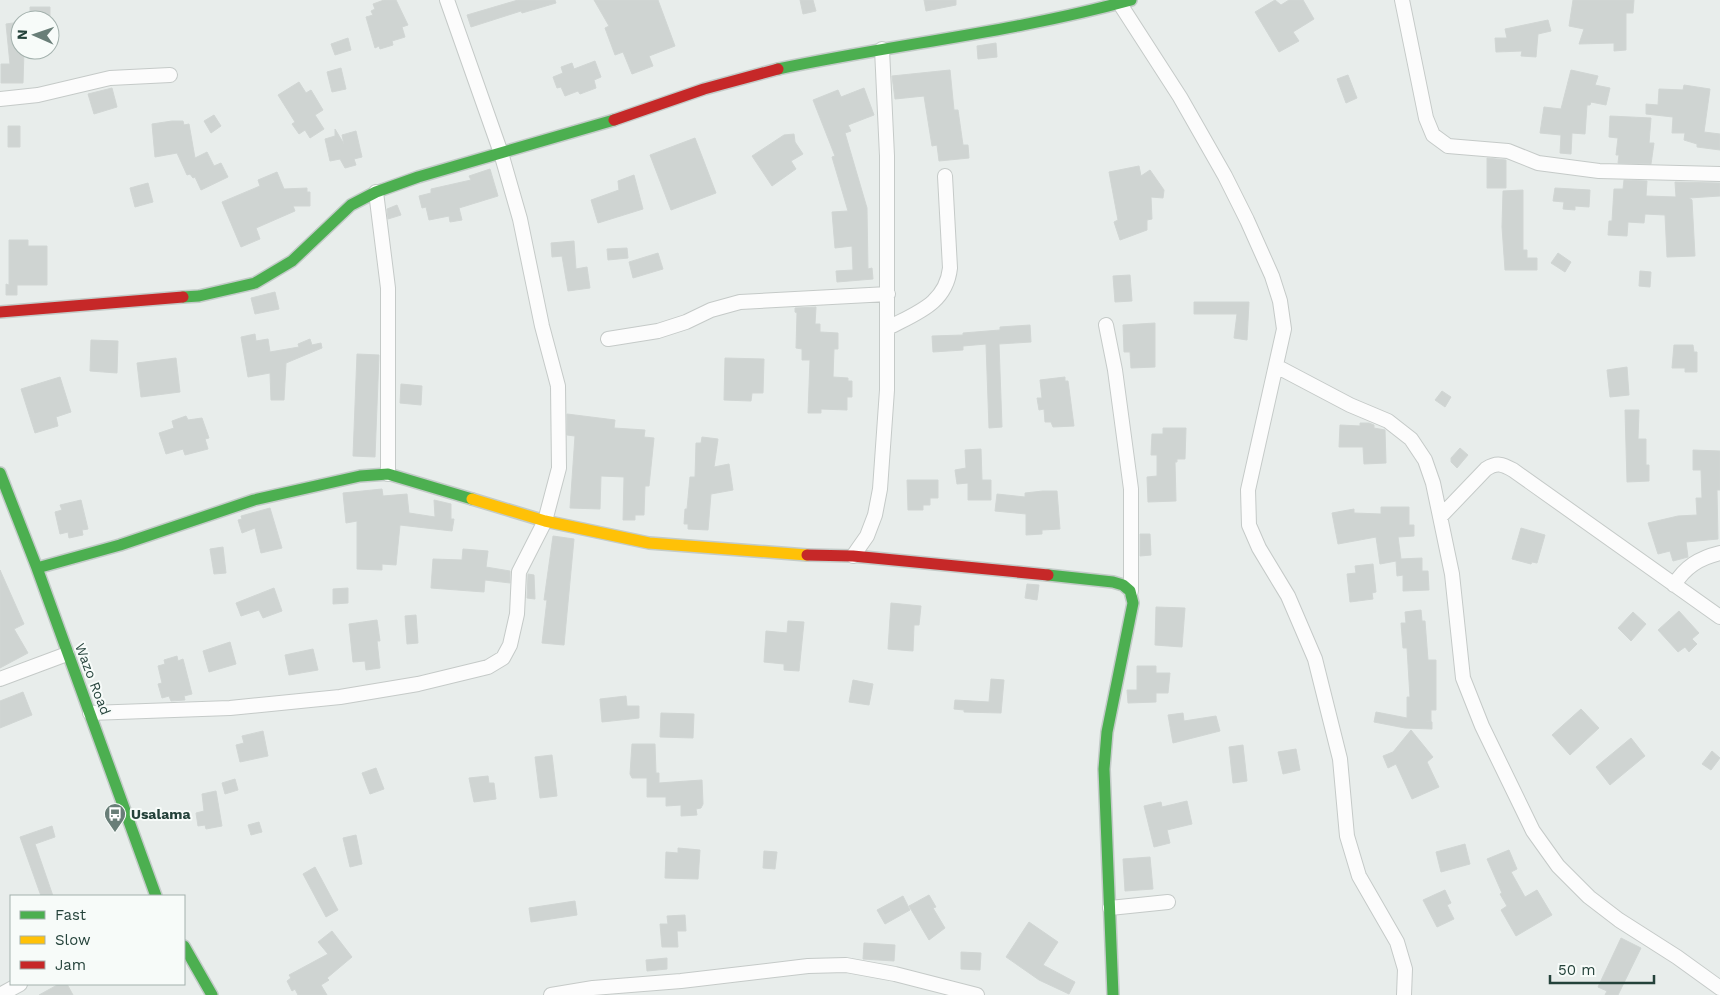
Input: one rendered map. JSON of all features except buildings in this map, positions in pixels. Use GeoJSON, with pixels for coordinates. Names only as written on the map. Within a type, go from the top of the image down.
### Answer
{"type":"FeatureCollection","features":[{"type":"Feature","properties":{"kind":"street"},"geometry":{"type":"LineString","coordinates":[[90,714],[230,708],[340,697],[418,684],[488,667],[502,658],[510,645],[517,614],[519,572],[545,521],[558,468],[558,386],[542,326],[520,219],[502,153],[447,0]]}},
{"type":"Feature","properties":{"kind":"street"},"geometry":{"type":"LineString","coordinates":[[1402,0],[1426,118],[1433,135],[1448,146],[1508,151],[1538,163],[1599,171],[1720,174]]}},
{"type":"Feature","properties":{"kind":"street"},"geometry":{"type":"LineString","coordinates":[[0,312],[199,296],[255,283],[292,261],[351,205],[376,192],[591,128],[732,82],[779,69],[882,49],[1000,31],[1126,2],[1206,141],[1247,220],[1280,301],[1284,329],[1248,490],[1249,525],[1259,548],[1288,596],[1315,659],[1340,759],[1347,836],[1358,876],[1397,942],[1405,969],[1404,995]]}},
{"type":"Feature","properties":{"kind":"street"},"geometry":{"type":"LineString","coordinates":[[853,556],[867,536],[875,515],[880,489],[887,390],[886,103],[882,49]]}},
{"type":"Feature","properties":{"kind":"street"},"geometry":{"type":"LineString","coordinates":[[0,99],[38,95],[110,78],[170,75]]}},
{"type":"Feature","properties":{"kind":"street"},"geometry":{"type":"LineString","coordinates":[[888,328],[934,301],[944,291],[949,281],[945,176]]}},
{"type":"Feature","properties":{"kind":"street"},"geometry":{"type":"LineString","coordinates":[[376,192],[388,288],[388,474]]}},
{"type":"Feature","properties":{"kind":"street"},"geometry":{"type":"LineString","coordinates":[[608,339],[658,330],[686,322],[711,310],[740,302],[888,294]]}},
{"type":"Feature","properties":{"kind":"street"},"geometry":{"type":"LineString","coordinates":[[1106,325],[1115,370],[1131,489],[1131,591],[1133,603],[1107,732],[1104,769],[1113,995]]}},
{"type":"Feature","properties":{"kind":"street"},"geometry":{"type":"LineString","coordinates":[[1276,366],[1388,421],[1411,439],[1425,460],[1433,483],[1452,574],[1463,678],[1482,726],[1518,796],[1533,831],[1558,866],[1589,897],[1619,920],[1677,957],[1720,988]]}},
{"type":"Feature","properties":{"kind":"street"},"geometry":{"type":"LineString","coordinates":[[1440,518],[1486,469],[1494,464],[1500,464],[1514,470],[1720,617]]}},
{"type":"Feature","properties":{"kind":"street","name":"Wazo Road"},"geometry":{"type":"LineString","coordinates":[[0,473],[37,568],[156,895]]}},
{"type":"Feature","properties":{"kind":"street"},"geometry":{"type":"LineString","coordinates":[[37,568],[120,545],[254,500],[360,476],[388,474],[545,521],[649,543],[784,555],[853,556],[1100,580],[1127,586],[1131,591]]}},
{"type":"Feature","properties":{"kind":"street"},"geometry":{"type":"LineString","coordinates":[[1674,585],[1682,571],[1693,564],[1720,553]]}},
{"type":"Feature","properties":{"kind":"street"},"geometry":{"type":"LineString","coordinates":[[0,679],[67,654]]}},
{"type":"Feature","properties":{"kind":"street"},"geometry":{"type":"LineString","coordinates":[[1110,908],[1168,902]]}},
{"type":"Feature","properties":{"kind":"street"},"geometry":{"type":"LineString","coordinates":[[185,948],[212,995]]}},
{"type":"Feature","properties":{"kind":"street"},"geometry":{"type":"LineString","coordinates":[[551,995],[602,987],[681,981],[808,966],[846,965],[944,990],[977,995]]}},
{"type":"Feature","properties":{"kind":"street"},"geometry":{"type":"LineString","coordinates":[[0,995],[18,985]]}},
{"type":"Feature","properties":{"kind":"traffic: fast"},"geometry":{"type":"LineString","coordinates":[[778,69],[1044,21],[1131,0]]}},
{"type":"Feature","properties":{"kind":"traffic: fast"},"geometry":{"type":"LineString","coordinates":[[183,297],[199,296],[255,283],[292,261],[351,205],[376,192],[418,177],[614,120]]}},
{"type":"Feature","properties":{"kind":"traffic: fast"},"geometry":{"type":"LineString","coordinates":[[0,473],[37,568],[156,895]]}},
{"type":"Feature","properties":{"kind":"traffic: fast"},"geometry":{"type":"LineString","coordinates":[[37,568],[120,545],[254,500],[360,476],[388,474],[472,499]]}},
{"type":"Feature","properties":{"kind":"traffic: fast"},"geometry":{"type":"LineString","coordinates":[[1048,575],[1113,582],[1123,585],[1130,591],[1133,603],[1107,732],[1104,769],[1113,995]]}},
{"type":"Feature","properties":{"kind":"traffic: fast"},"geometry":{"type":"LineString","coordinates":[[185,948],[212,995]]}},
{"type":"Feature","properties":{"kind":"traffic: slow"},"geometry":{"type":"LineString","coordinates":[[472,499],[545,521],[649,543],[807,555]]}},
{"type":"Feature","properties":{"kind":"traffic: jam"},"geometry":{"type":"LineString","coordinates":[[614,120],[704,89],[778,69]]}},
{"type":"Feature","properties":{"kind":"traffic: jam"},"geometry":{"type":"LineString","coordinates":[[0,312],[183,297]]}},
{"type":"Feature","properties":{"kind":"traffic: jam"},"geometry":{"type":"LineString","coordinates":[[807,555],[853,556],[1048,575]]}},
{"type":"Feature","properties":{"kind":"place","name":"Usalama"},"geometry":{"type":"Point","coordinates":[115,833]}}]}
